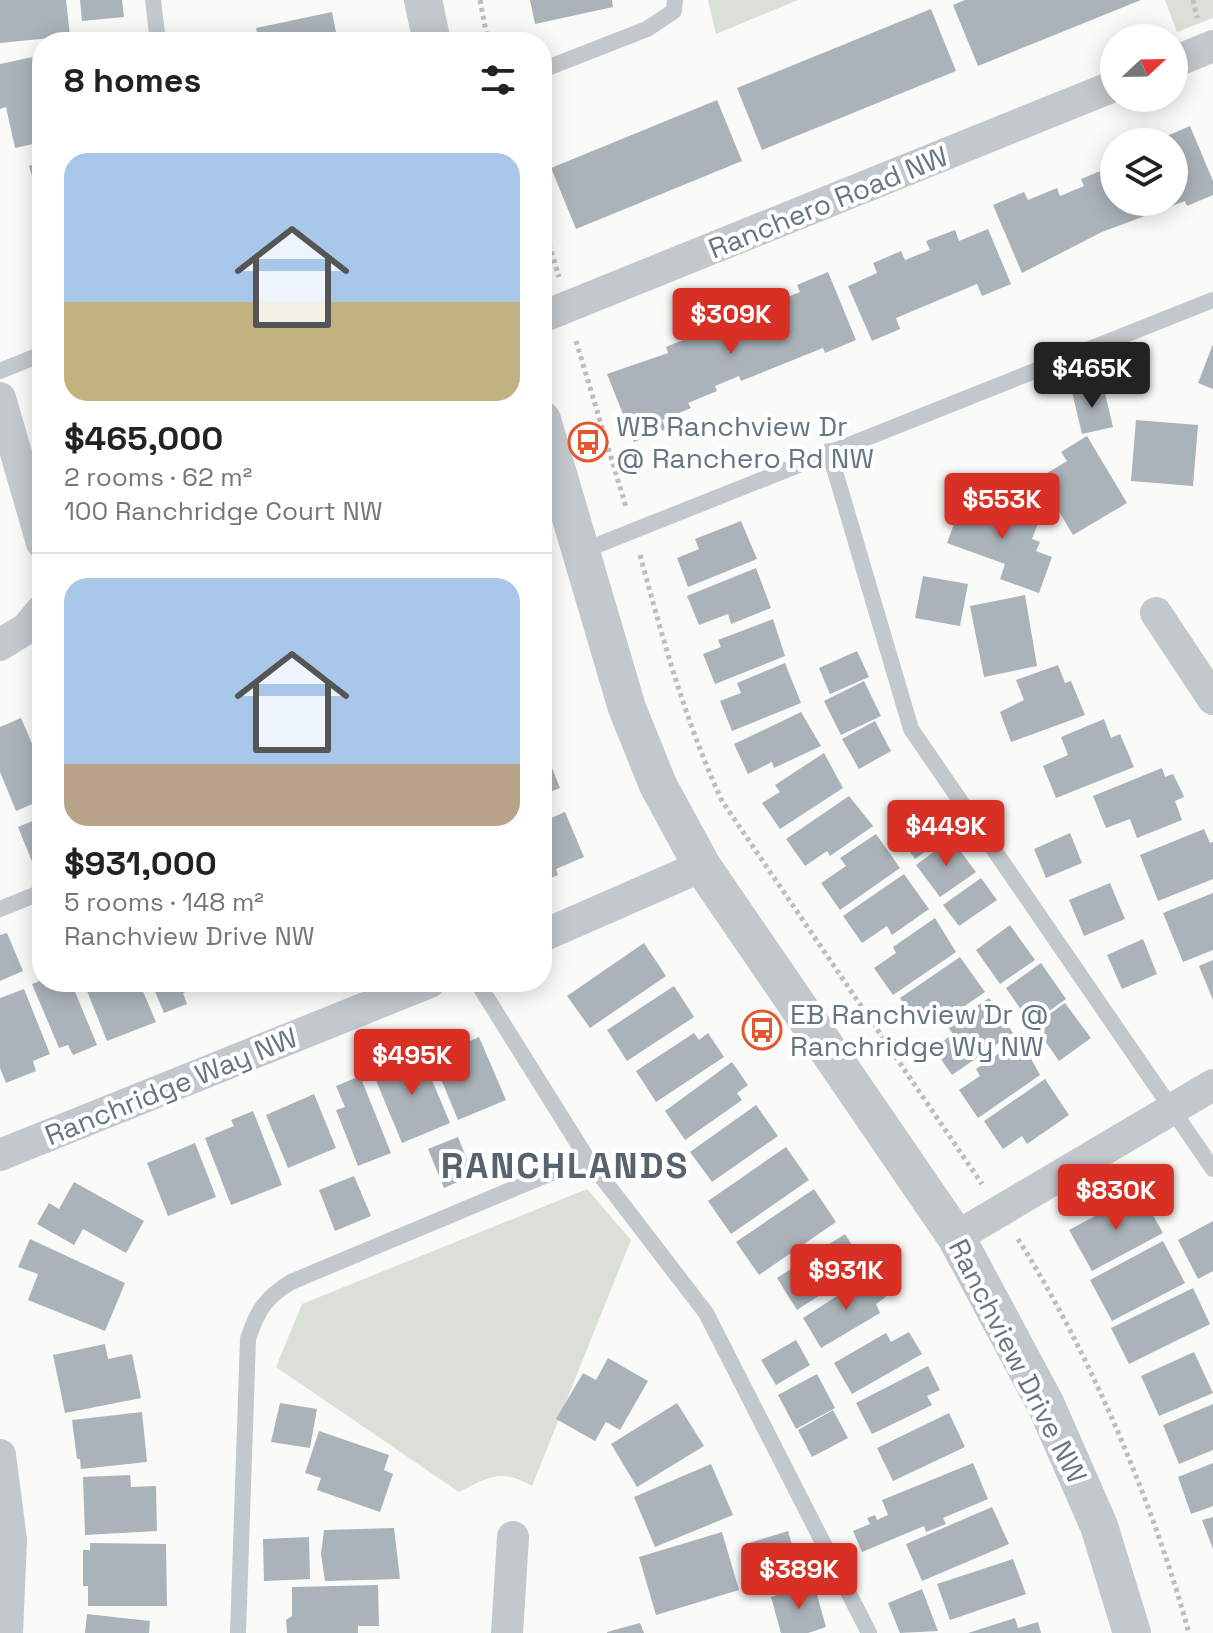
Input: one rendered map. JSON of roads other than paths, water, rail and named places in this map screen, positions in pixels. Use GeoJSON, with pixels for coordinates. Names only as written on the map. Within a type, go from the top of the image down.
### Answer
{"type":"FeatureCollection","features":[{"type":"Feature","properties":{"kind":"street"},"geometry":{"type":"LineString","coordinates":[[423,0],[430,32]]}},
{"type":"Feature","properties":{"kind":"street"},"geometry":{"type":"LineString","coordinates":[[1188,56],[1213,46]]}},
{"type":"Feature","properties":{"kind":"street","name":"Ranchero Road NW"},"geometry":{"type":"LineString","coordinates":[[555,312],[1100,92]]}},
{"type":"Feature","properties":{"kind":"street"},"geometry":{"type":"LineString","coordinates":[[0,398],[32,508]]}},
{"type":"Feature","properties":{"kind":"street","name":"Ranchview Drive NW"},"geometry":{"type":"LineString","coordinates":[[552,455],[627,708],[658,785],[702,866],[956,1237],[1046,1405],[1099,1526],[1132,1633]]}},
{"type":"Feature","properties":{"kind":"street"},"geometry":{"type":"LineString","coordinates":[[1156,613],[1213,699]]}},
{"type":"Feature","properties":{"kind":"street"},"geometry":{"type":"LineString","coordinates":[[0,645],[32,622]]}},
{"type":"Feature","properties":{"kind":"street"},"geometry":{"type":"LineString","coordinates":[[552,932],[702,866]]}},
{"type":"Feature","properties":{"kind":"street","name":"Ranchridge Way NW"},"geometry":{"type":"LineString","coordinates":[[0,1155],[405,992]]}},
{"type":"Feature","properties":{"kind":"street"},"geometry":{"type":"LineString","coordinates":[[956,1237],[1213,1085]]}},
{"type":"Feature","properties":{"kind":"street"},"geometry":{"type":"LineString","coordinates":[[0,1455],[11,1540],[7,1633]]}},
{"type":"Feature","properties":{"kind":"street"},"geometry":{"type":"LineString","coordinates":[[507,1633],[513,1537]]}},
{"type":"Feature","properties":{"kind":"lane"},"geometry":{"type":"LineString","coordinates":[[153,0],[157,32]]}},
{"type":"Feature","properties":{"kind":"lane"},"geometry":{"type":"LineString","coordinates":[[552,66],[647,29],[674,11],[675,0]]}},
{"type":"Feature","properties":{"kind":"lane"},"geometry":{"type":"LineString","coordinates":[[580,552],[1213,300]]}},
{"type":"Feature","properties":{"kind":"lane"},"geometry":{"type":"LineString","coordinates":[[0,371],[32,358]]}},
{"type":"Feature","properties":{"kind":"lane"},"geometry":{"type":"LineString","coordinates":[[829,451],[911,729],[1213,1169]]}},
{"type":"Feature","properties":{"kind":"lane"},"geometry":{"type":"LineString","coordinates":[[0,909],[32,896]]}},
{"type":"Feature","properties":{"kind":"lane"},"geometry":{"type":"LineString","coordinates":[[483,992],[587,1158],[706,1313],[869,1633]]}},
{"type":"Feature","properties":{"kind":"lane"},"geometry":{"type":"LineString","coordinates":[[238,1633],[248,1339],[256,1314],[269,1295],[291,1282],[587,1158]]}},
{"type":"Feature","properties":{"kind":"place","name":"WB Ranchview Dr @ Ranchero Rd NW"},"geometry":{"type":"Point","coordinates":[588,442]}},
{"type":"Feature","properties":{"kind":"place","name":"EB Ranchview Dr @ Ranchridge Wy NW"},"geometry":{"type":"Point","coordinates":[762,1030]}},
{"type":"Feature","properties":{"kind":"district","name":"RANCHLANDS"},"geometry":{"type":"Point","coordinates":[565,1165]}}]}
